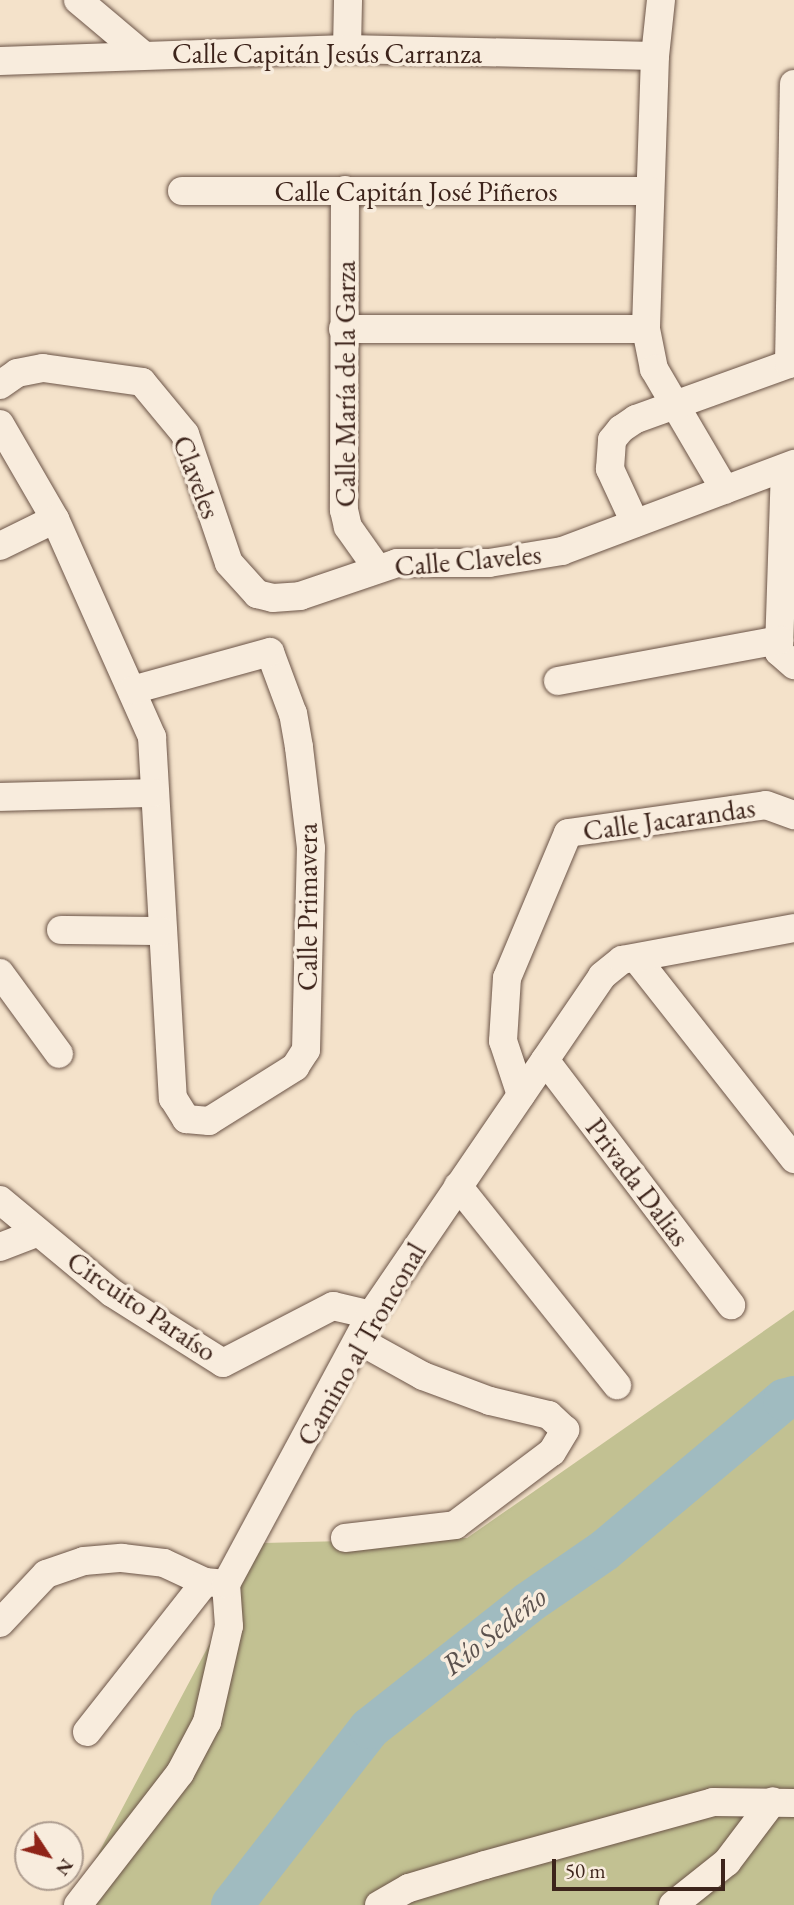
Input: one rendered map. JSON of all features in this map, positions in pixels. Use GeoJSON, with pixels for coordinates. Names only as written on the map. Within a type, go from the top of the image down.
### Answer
{"type":"FeatureCollection","features":[{"type":"Feature","properties":{"kind":"street"},"geometry":{"type":"LineString","coordinates":[[78,0],[141,53]]}},
{"type":"Feature","properties":{"kind":"street"},"geometry":{"type":"LineString","coordinates":[[347,48],[348,0]]}},
{"type":"Feature","properties":{"kind":"street"},"geometry":{"type":"LineString","coordinates":[[661,0],[655,56],[646,329],[654,369],[677,403],[725,490]]}},
{"type":"Feature","properties":{"kind":"street","name":"Calle Capitán Jesús Carranza"},"geometry":{"type":"LineString","coordinates":[[0,61],[141,53],[347,48],[655,56]]}},
{"type":"Feature","properties":{"kind":"street"},"geometry":{"type":"LineString","coordinates":[[635,523],[610,469],[612,440],[636,419],[789,364],[794,84]]}},
{"type":"Feature","properties":{"kind":"street","name":"Calle María de la Garza"},"geometry":{"type":"LineString","coordinates":[[345,190],[344,510],[348,527],[377,568]]}},
{"type":"Feature","properties":{"kind":"street","name":"Calle Capitán José Piñeros"},"geometry":{"type":"LineString","coordinates":[[182,191],[650,191]]}},
{"type":"Feature","properties":{"kind":"street"},"geometry":{"type":"LineString","coordinates":[[343,329],[646,329]]}},
{"type":"Feature","properties":{"kind":"street","name":"Claveles"},"geometry":{"type":"LineString","coordinates":[[0,385],[17,373],[43,368],[142,382],[185,434],[229,563],[257,594]]}},
{"type":"Feature","properties":{"kind":"street"},"geometry":{"type":"LineString","coordinates":[[0,424],[55,519],[152,737],[156,765],[153,793],[162,931],[61,930]]}},
{"type":"Feature","properties":{"kind":"street"},"geometry":{"type":"LineString","coordinates":[[558,681],[786,656],[790,466]]}},
{"type":"Feature","properties":{"kind":"street","name":"Calle Claveles"},"geometry":{"type":"LineString","coordinates":[[257,594],[300,596],[377,568],[418,561],[522,559],[562,551],[790,466]]}},
{"type":"Feature","properties":{"kind":"street"},"geometry":{"type":"LineString","coordinates":[[0,546],[55,519]]}},
{"type":"Feature","properties":{"kind":"street","name":"Calle Primavera"},"geometry":{"type":"LineString","coordinates":[[132,690],[270,652],[293,714],[312,848],[302,1059],[209,1122],[186,1119],[173,1098],[162,931]]}},
{"type":"Feature","properties":{"kind":"street"},"geometry":{"type":"LineString","coordinates":[[0,797],[153,793]]}},
{"type":"Feature","properties":{"kind":"street","name":"Calle Jacarandas"},"geometry":{"type":"LineString","coordinates":[[521,1095],[503,1041],[507,978],[568,833],[766,805],[794,815]]}},
{"type":"Feature","properties":{"kind":"street","name":"Camino al Tronconal"},"geometry":{"type":"LineString","coordinates":[[87,1732],[215,1583],[372,1315],[458,1186],[611,967],[636,958],[793,931]]}},
{"type":"Feature","properties":{"kind":"street"},"geometry":{"type":"LineString","coordinates":[[636,958],[794,1159]]}},
{"type":"Feature","properties":{"kind":"street"},"geometry":{"type":"LineString","coordinates":[[1,976],[59,1054]]}},
{"type":"Feature","properties":{"kind":"street","name":"Privada Dalias"},"geometry":{"type":"LineString","coordinates":[[545,1060],[731,1304]]}},
{"type":"Feature","properties":{"kind":"street"},"geometry":{"type":"LineString","coordinates":[[458,1186],[617,1385]]}},
{"type":"Feature","properties":{"kind":"street","name":"Circuito Paraíso"},"geometry":{"type":"LineString","coordinates":[[0,1200],[36,1233],[112,1293],[223,1363],[333,1306],[372,1315]]}},
{"type":"Feature","properties":{"kind":"street"},"geometry":{"type":"LineString","coordinates":[[0,1247],[36,1233]]}},
{"type":"Feature","properties":{"kind":"street"},"geometry":{"type":"LineString","coordinates":[[345,1538],[455,1525],[552,1452],[565,1430],[549,1415],[490,1401],[423,1376],[358,1340]]}},
{"type":"Feature","properties":{"kind":"street"},"geometry":{"type":"LineString","coordinates":[[0,1623],[46,1574],[84,1561],[122,1558],[164,1563],[215,1583],[229,1626],[206,1723],[180,1773],[78,1905]]}},
{"type":"Feature","properties":{"kind":"street"},"geometry":{"type":"LineString","coordinates":[[379,1905],[409,1888],[472,1868],[713,1802],[784,1802]]}},
{"type":"Feature","properties":{"kind":"street"},"geometry":{"type":"LineString","coordinates":[[673,1905],[727,1862],[784,1802]]}},
{"type":"Feature","properties":{"kind":"shaded area"},"geometry":{"type":"Polygon","coordinates":[[[794,1310],[794,1905],[71,1905],[78,1891],[84,1891],[84,1880],[263,1543],[467,1538],[794,1310]]]}},
{"type":"Feature","properties":{"kind":"waterway","name":"Río Sedeño"},"geometry":{"type":"LineString","coordinates":[[232,1905],[370,1728],[528,1603],[605,1550],[784,1400],[794,1397]]}}]}
